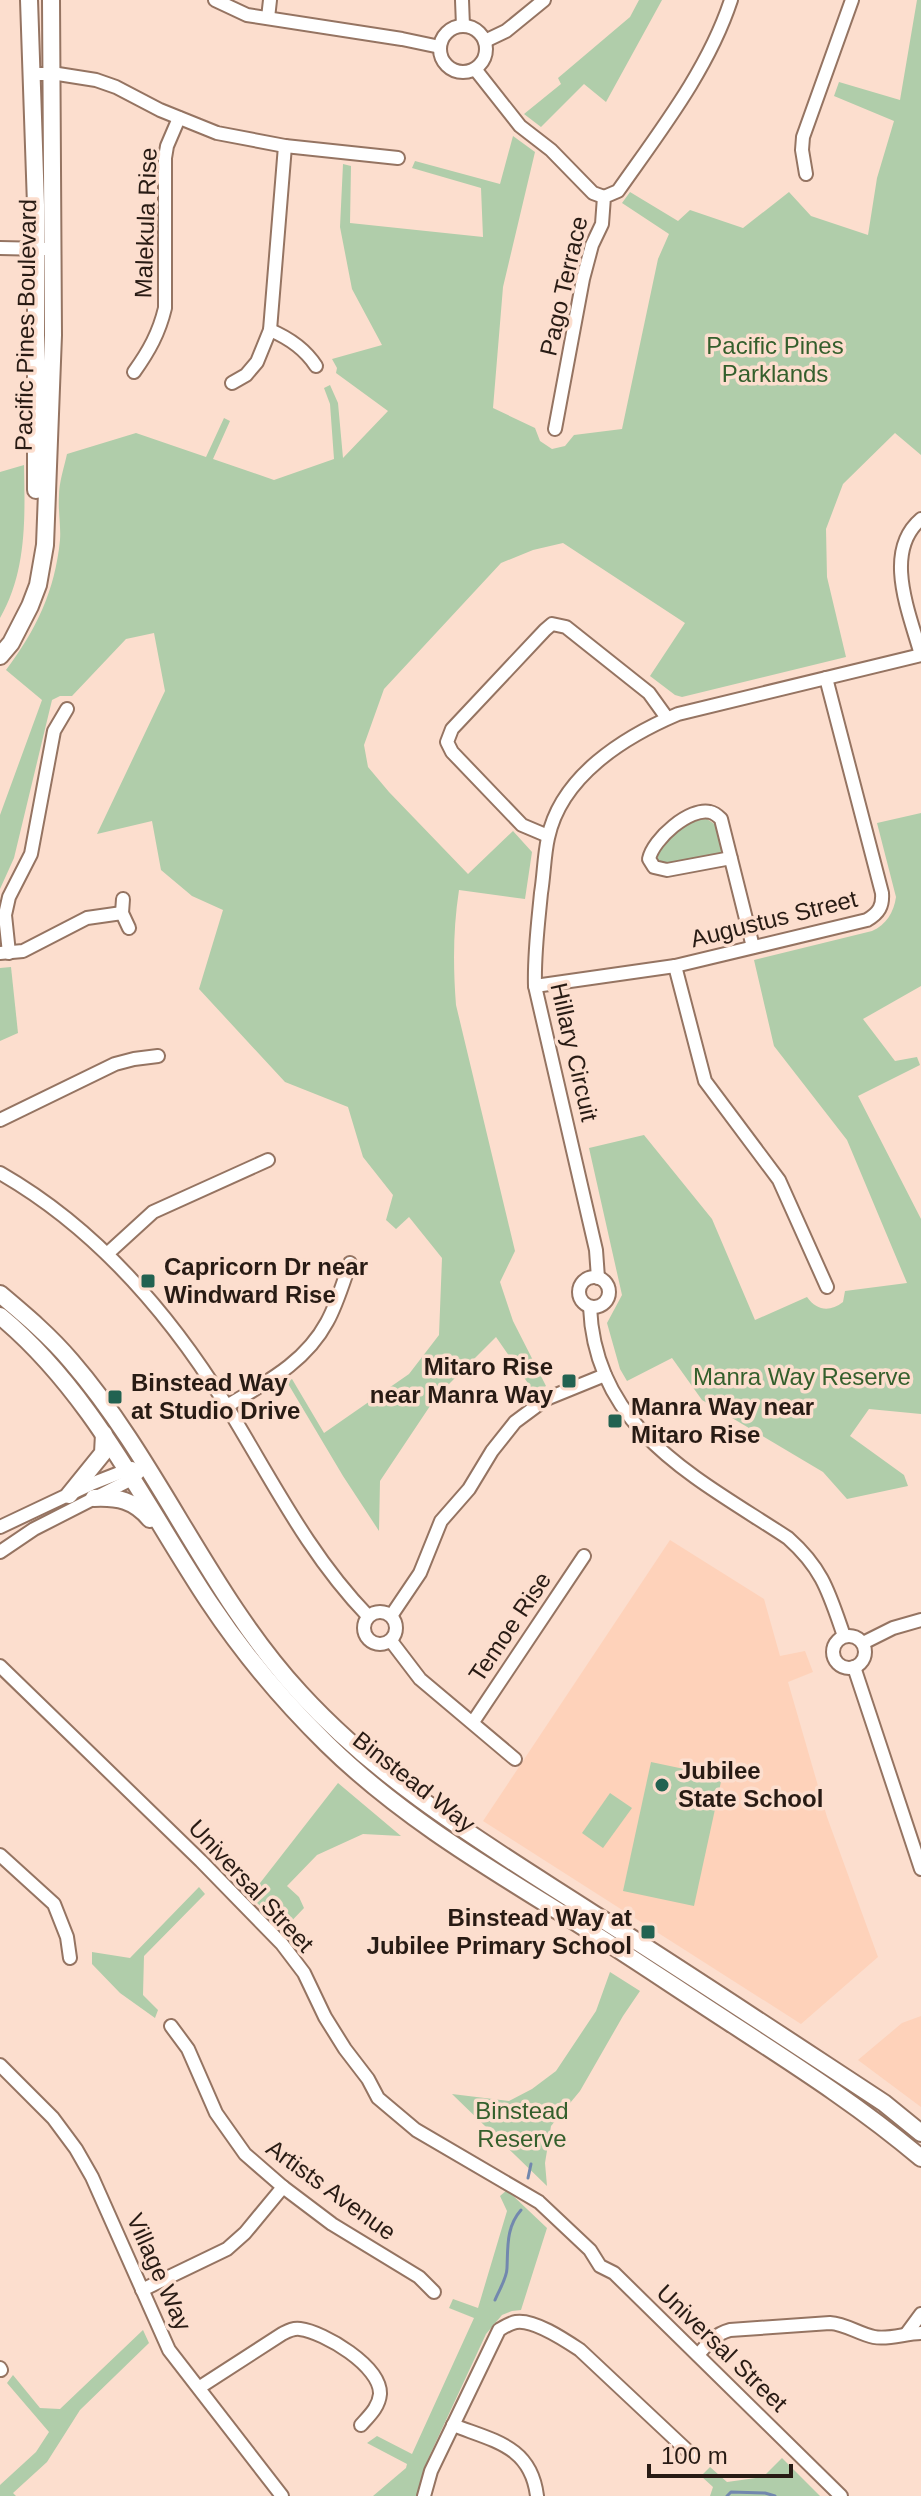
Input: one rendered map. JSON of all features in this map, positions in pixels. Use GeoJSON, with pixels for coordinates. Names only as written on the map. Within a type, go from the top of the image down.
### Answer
{"type":"FeatureCollection","features":[{"type":"Feature","properties":{"kind":"main road"},"geometry":{"type":"LineString","coordinates":[[4,647],[33,567],[35,531],[44,249],[29,0]]}},
{"type":"Feature","properties":{"kind":"main road","name":"Pacific Pines Boulevard"},"geometry":{"type":"LineString","coordinates":[[44,249],[51,0]]}},
{"type":"Feature","properties":{"kind":"main road","name":"Binstead Way"},"geometry":{"type":"LineString","coordinates":[[0,1294],[39,1326],[72,1362],[145,1466],[233,1609],[290,1682],[351,1745],[429,1807],[884,2103],[914,2124],[921,2133]]}},
{"type":"Feature","properties":{"kind":"main road","name":"Binstead Way"},"geometry":{"type":"LineString","coordinates":[[0,1316],[56,1370],[104,1434],[209,1603],[264,1676],[328,1745],[388,1798],[446,1839],[757,2040],[867,2114],[921,2158]]}},
{"type":"Feature","properties":{"kind":"main road"},"geometry":{"type":"LineString","coordinates":[[69,1495],[103,1453],[104,1434]]}},
{"type":"Feature","properties":{"kind":"main road"},"geometry":{"type":"LineString","coordinates":[[94,1498],[133,1503],[168,1538]]}},
{"type":"Feature","properties":{"kind":"main road"},"geometry":{"type":"LineString","coordinates":[[898,2138],[921,2174]]}},
{"type":"Feature","properties":{"kind":"street"},"geometry":{"type":"LineString","coordinates":[[215,0],[247,15],[440,47]]}},
{"type":"Feature","properties":{"kind":"street"},"geometry":{"type":"LineString","coordinates":[[268,18],[270,0]]}},
{"type":"Feature","properties":{"kind":"street"},"geometry":{"type":"LineString","coordinates":[[462,0],[463,26]]}},
{"type":"Feature","properties":{"kind":"street"},"geometry":{"type":"LineString","coordinates":[[485,41],[506,31],[544,0]]}},
{"type":"Feature","properties":{"kind":"street","name":"Pago Terrace"},"geometry":{"type":"LineString","coordinates":[[555,429],[583,279],[592,245],[602,224],[604,197],[618,191],[676,108],[711,48],[731,0]]}},
{"type":"Feature","properties":{"kind":"street"},"geometry":{"type":"LineString","coordinates":[[806,174],[803,137],[852,0]]}},
{"type":"Feature","properties":{"kind":"street"},"geometry":{"type":"LineString","coordinates":[[463,26],[476,30],[485,41],[485,57],[475,69],[459,72],[441,56],[440,47],[447,32],[463,26]]}},
{"type":"Feature","properties":{"kind":"street"},"geometry":{"type":"LineString","coordinates":[[475,69],[520,126],[551,150],[593,193],[604,197]]}},
{"type":"Feature","properties":{"kind":"street"},"geometry":{"type":"LineString","coordinates":[[32,74],[82,77],[116,87],[217,133],[285,146],[398,158]]}},
{"type":"Feature","properties":{"kind":"street","name":"Malekula Rise"},"geometry":{"type":"LineString","coordinates":[[134,372],[153,345],[165,308],[165,158],[179,118]]}},
{"type":"Feature","properties":{"kind":"street"},"geometry":{"type":"LineString","coordinates":[[232,383],[246,375],[257,362],[270,330],[285,146]]}},
{"type":"Feature","properties":{"kind":"street"},"geometry":{"type":"LineString","coordinates":[[0,248],[44,249]]}},
{"type":"Feature","properties":{"kind":"street"},"geometry":{"type":"LineString","coordinates":[[270,330],[307,353],[316,366]]}},
{"type":"Feature","properties":{"kind":"street"},"geometry":{"type":"LineString","coordinates":[[921,519],[903,543],[900,567],[921,655]]}},
{"type":"Feature","properties":{"kind":"street"},"geometry":{"type":"LineString","coordinates":[[548,836],[522,825],[452,752],[447,742],[452,729],[545,630],[552,624],[566,627],[649,693],[667,718]]}},
{"type":"Feature","properties":{"kind":"street","name":"Hillary Circuit"},"geometry":{"type":"LineString","coordinates":[[598,1278],[596,1250],[535,986],[534,953],[548,836],[568,793],[590,768],[623,742],[667,718],[921,655]]}},
{"type":"Feature","properties":{"kind":"street","name":"Augustus Street"},"geometry":{"type":"LineString","coordinates":[[535,986],[675,966],[867,920],[880,909],[882,893],[826,678]]}},
{"type":"Feature","properties":{"kind":"street"},"geometry":{"type":"LineString","coordinates":[[67,709],[54,731],[31,854],[9,897],[4,953],[23,951],[87,918],[122,913]]}},
{"type":"Feature","properties":{"kind":"street"},"geometry":{"type":"LineString","coordinates":[[731,858],[667,870],[654,867],[649,859],[651,849],[666,829],[699,813],[711,812],[721,819],[731,858],[753,947]]}},
{"type":"Feature","properties":{"kind":"street"},"geometry":{"type":"LineString","coordinates":[[123,899],[122,913],[129,928]]}},
{"type":"Feature","properties":{"kind":"street"},"geometry":{"type":"LineString","coordinates":[[675,966],[705,1081],[779,1180],[827,1287]]}},
{"type":"Feature","properties":{"kind":"street"},"geometry":{"type":"LineString","coordinates":[[0,1120],[115,1064],[158,1056]]}},
{"type":"Feature","properties":{"kind":"street"},"geometry":{"type":"LineString","coordinates":[[107,1254],[153,1212],[268,1160]]}},
{"type":"Feature","properties":{"kind":"street"},"geometry":{"type":"LineString","coordinates":[[0,1173],[54,1210],[107,1254],[171,1324],[227,1406],[305,1538],[339,1584],[368,1616]]}},
{"type":"Feature","properties":{"kind":"street"},"geometry":{"type":"LineString","coordinates":[[227,1406],[303,1356],[328,1319],[350,1263]]}},
{"type":"Feature","properties":{"kind":"street"},"geometry":{"type":"LineString","coordinates":[[598,1278],[607,1284],[609,1296],[602,1305],[590,1307],[582,1301],[580,1286],[587,1279],[598,1278]]}},
{"type":"Feature","properties":{"kind":"street"},"geometry":{"type":"LineString","coordinates":[[590,1307],[593,1342],[605,1375],[630,1419],[667,1458],[788,1538],[804,1552],[827,1585],[844,1636]]}},
{"type":"Feature","properties":{"kind":"street"},"geometry":{"type":"LineString","coordinates":[[391,1616],[420,1573],[441,1521],[469,1489],[492,1451],[515,1422],[546,1399],[605,1375]]}},
{"type":"Feature","properties":{"kind":"street"},"geometry":{"type":"LineString","coordinates":[[0,1527],[69,1495],[145,1466]]}},
{"type":"Feature","properties":{"kind":"street"},"geometry":{"type":"LineString","coordinates":[[0,1552],[34,1529],[94,1498],[129,1474]]}},
{"type":"Feature","properties":{"kind":"street","name":"Temoe Rise"},"geometry":{"type":"LineString","coordinates":[[473,1722],[584,1556]]}},
{"type":"Feature","properties":{"kind":"street"},"geometry":{"type":"LineString","coordinates":[[379,1611],[391,1616],[396,1630],[391,1641],[379,1645],[369,1641],[363,1629],[368,1616],[379,1611]]}},
{"type":"Feature","properties":{"kind":"street"},"geometry":{"type":"LineString","coordinates":[[863,1643],[893,1628],[921,1620]]}},
{"type":"Feature","properties":{"kind":"street"},"geometry":{"type":"LineString","coordinates":[[844,1636],[855,1636],[863,1643],[864,1657],[854,1667],[843,1667],[833,1654],[837,1641],[844,1636]]}},
{"type":"Feature","properties":{"kind":"street"},"geometry":{"type":"LineString","coordinates":[[391,1641],[420,1679],[515,1759]]}},
{"type":"Feature","properties":{"kind":"street","name":"Universal Street"},"geometry":{"type":"LineString","coordinates":[[0,1666],[282,1944],[304,1973],[325,2017],[378,2098],[416,2130],[539,2202],[590,2250],[600,2266],[614,2273],[841,2496]]}},
{"type":"Feature","properties":{"kind":"street"},"geometry":{"type":"LineString","coordinates":[[854,1667],[921,1869]]}},
{"type":"Feature","properties":{"kind":"street"},"geometry":{"type":"LineString","coordinates":[[0,1855],[54,1904],[67,1937],[70,1958]]}},
{"type":"Feature","properties":{"kind":"street","name":"Artists Avenue"},"geometry":{"type":"LineString","coordinates":[[171,2026],[188,2049],[216,2113],[245,2154],[332,2224],[419,2277],[434,2292]]}},
{"type":"Feature","properties":{"kind":"street","name":"Village Way"},"geometry":{"type":"LineString","coordinates":[[0,2065],[53,2118],[76,2149],[92,2177],[169,2350],[282,2496]]}},
{"type":"Feature","properties":{"kind":"street"},"geometry":{"type":"LineString","coordinates":[[142,2290],[227,2249],[245,2233],[283,2187]]}},
{"type":"Feature","properties":{"kind":"street"},"geometry":{"type":"LineString","coordinates":[[907,2333],[921,2314]]}},
{"type":"Feature","properties":{"kind":"street"},"geometry":{"type":"LineString","coordinates":[[424,2496],[431,2471],[499,2330],[514,2322],[529,2323],[559,2336],[580,2350],[693,2456]]}},
{"type":"Feature","properties":{"kind":"street"},"geometry":{"type":"LineString","coordinates":[[698,2355],[720,2332],[730,2330],[830,2323],[875,2337],[921,2333]]}},
{"type":"Feature","properties":{"kind":"street"},"geometry":{"type":"LineString","coordinates":[[200,2387],[282,2334],[302,2329],[339,2343],[373,2375],[380,2392],[375,2411],[361,2425]]}},
{"type":"Feature","properties":{"kind":"street"},"geometry":{"type":"LineString","coordinates":[[453,2425],[511,2448],[521,2456],[534,2479],[537,2496]]}},
{"type":"Feature","properties":{"kind":"shaded area","name":"Jubilee State School"},"geometry":{"type":"Polygon","coordinates":[[[670,1540],[764,1599],[780,1656],[805,1651],[813,1672],[788,1682],[827,1817],[878,1957],[801,2024],[483,1821],[670,1540]]]}},
{"type":"Feature","properties":{"kind":"shaded area"},"geometry":{"type":"Polygon","coordinates":[[[921,2016],[921,2107],[858,2060],[902,2023],[921,2016]]]}},
{"type":"Feature","properties":{"kind":"green space"},"geometry":{"type":"Polygon","coordinates":[[[639,0],[662,0],[606,102],[584,84],[541,127],[524,114],[561,84],[558,78],[630,17],[639,0]]]}},
{"type":"Feature","properties":{"kind":"green space","name":"Pacific Pines Parklands"},"geometry":{"type":"Polygon","coordinates":[[[917,0],[921,0],[921,455],[895,433],[843,484],[826,529],[827,577],[846,657],[682,697],[675,695],[650,676],[685,623],[563,543],[533,550],[501,563],[384,689],[364,745],[368,767],[468,874],[513,831],[532,852],[525,899],[459,890],[454,976],[456,1005],[515,1251],[500,1282],[513,1321],[546,1386],[534,1392],[496,1337],[436,1397],[380,1481],[379,1531],[287,1382],[292,1379],[324,1433],[409,1374],[439,1335],[442,1258],[409,1217],[396,1229],[386,1220],[393,1195],[363,1157],[348,1107],[285,1082],[199,989],[223,910],[192,896],[161,870],[152,821],[97,834],[165,691],[154,633],[126,639],[72,696],[52,700],[14,858],[0,889],[0,815],[42,700],[6,670],[35,625],[54,576],[60,540],[59,491],[67,454],[136,433],[206,457],[224,418],[230,421],[213,459],[274,480],[334,459],[330,404],[324,388],[330,385],[338,403],[343,458],[388,411],[336,373],[332,359],[382,345],[352,289],[340,227],[343,164],[351,166],[350,223],[483,237],[481,188],[412,168],[415,161],[500,184],[513,136],[535,152],[503,287],[493,408],[535,428],[540,441],[552,449],[565,446],[574,435],[622,429],[658,259],[669,234],[622,203],[630,192],[678,221],[690,210],[743,228],[789,192],[811,216],[868,235],[877,178],[894,121],[834,96],[839,82],[900,100],[917,0]]]}},
{"type":"Feature","properties":{"kind":"green space"},"geometry":{"type":"Polygon","coordinates":[[[24,465],[24,524],[20,563],[0,618],[0,472],[24,465]]]}},
{"type":"Feature","properties":{"kind":"green space","name":"Manra Way Reserve"},"geometry":{"type":"Polygon","coordinates":[[[921,813],[921,986],[863,1019],[895,1061],[917,1057],[920,1065],[858,1096],[921,1219],[921,1414],[869,1409],[850,1436],[904,1475],[908,1486],[847,1499],[823,1472],[702,1400],[672,1358],[627,1381],[620,1369],[607,1323],[622,1295],[589,1148],[644,1135],[712,1219],[755,1320],[807,1297],[815,1305],[829,1309],[843,1302],[845,1291],[907,1283],[847,1140],[774,1046],[754,960],[872,931],[885,922],[896,897],[877,823],[921,813]]]}},
{"type":"Feature","properties":{"kind":"green space"},"geometry":{"type":"Polygon","coordinates":[[[707,819],[716,825],[722,853],[670,864],[659,863],[655,853],[672,835],[684,826],[707,819]]]}},
{"type":"Feature","properties":{"kind":"green space"},"geometry":{"type":"Polygon","coordinates":[[[11,967],[18,1033],[0,1041],[0,968],[11,967]]]}},
{"type":"Feature","properties":{"kind":"green space"},"geometry":{"type":"Polygon","coordinates":[[[651,1762],[722,1777],[694,1906],[623,1891],[651,1762]]]}},
{"type":"Feature","properties":{"kind":"green space"},"geometry":{"type":"Polygon","coordinates":[[[338,1783],[401,1836],[363,1834],[317,1855],[287,1886],[299,1897],[304,1908],[284,1929],[250,1896],[338,1783]]]}},
{"type":"Feature","properties":{"kind":"green space"},"geometry":{"type":"Polygon","coordinates":[[[610,1793],[632,1808],[603,1848],[582,1833],[610,1793]]]}},
{"type":"Feature","properties":{"kind":"green space"},"geometry":{"type":"Polygon","coordinates":[[[199,1887],[205,1894],[144,1956],[143,1995],[158,2010],[155,2018],[120,1993],[92,1964],[92,1952],[130,1958],[199,1887]]]}},
{"type":"Feature","properties":{"kind":"green space","name":"Binstead Reserve"},"geometry":{"type":"Polygon","coordinates":[[[610,1972],[640,1991],[580,2091],[551,2126],[545,2163],[547,2186],[452,2094],[509,2101],[556,2071],[596,2011],[610,1972]]]}},
{"type":"Feature","properties":{"kind":"green space"},"geometry":{"type":"Polygon","coordinates":[[[507,2190],[547,2228],[521,2310],[502,2315],[486,2334],[428,2459],[417,2496],[373,2496],[407,2464],[367,2443],[377,2436],[412,2454],[474,2318],[449,2308],[453,2299],[478,2308],[507,2211],[500,2196],[507,2190]]]}},
{"type":"Feature","properties":{"kind":"green space"},"geometry":{"type":"Polygon","coordinates":[[[143,2330],[149,2343],[80,2410],[47,2462],[13,2493],[16,2496],[0,2496],[0,2485],[36,2452],[49,2432],[7,2383],[13,2375],[40,2408],[60,2409],[143,2330]]]}},
{"type":"Feature","properties":{"kind":"green space"},"geometry":{"type":"Polygon","coordinates":[[[782,2458],[820,2496],[710,2496],[713,2487],[701,2476],[710,2467],[727,2482],[763,2477],[782,2458]]]}},
{"type":"Feature","properties":{"kind":"waterway"},"geometry":{"type":"LineString","coordinates":[[528,2178],[531,2164]]}},
{"type":"Feature","properties":{"kind":"waterway"},"geometry":{"type":"LineString","coordinates":[[495,2300],[507,2272],[510,2230],[521,2210]]}},
{"type":"Feature","properties":{"kind":"waterway"},"geometry":{"type":"LineString","coordinates":[[727,2496],[731,2492],[775,2496]]}},
{"type":"Feature","properties":{"kind":"place","name":"Capricorn Dr near Windward Rise"},"geometry":{"type":"Point","coordinates":[148,1281]}},
{"type":"Feature","properties":{"kind":"place","name":"Mitaro Rise near Manra Way"},"geometry":{"type":"Point","coordinates":[569,1381]}},
{"type":"Feature","properties":{"kind":"place","name":"Binstead Way at Studio Drive"},"geometry":{"type":"Point","coordinates":[115,1397]}},
{"type":"Feature","properties":{"kind":"place","name":"Manra Way near Mitaro Rise"},"geometry":{"type":"Point","coordinates":[615,1421]}},
{"type":"Feature","properties":{"kind":"place","name":"Jubilee State School"},"geometry":{"type":"Point","coordinates":[662,1785]}},
{"type":"Feature","properties":{"kind":"place","name":"Binstead Way at Jubilee Primary School"},"geometry":{"type":"Point","coordinates":[648,1932]}}]}
